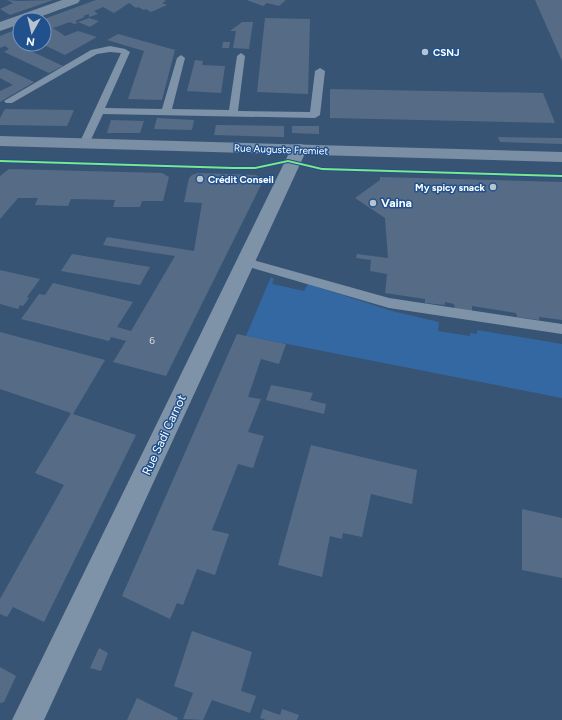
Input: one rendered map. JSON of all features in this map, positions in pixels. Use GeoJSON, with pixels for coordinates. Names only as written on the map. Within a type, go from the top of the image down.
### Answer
{"type":"FeatureCollection","features":[{"type":"Feature","properties":{"kind":"street"},"geometry":{"type":"LineString","coordinates":[[0,27],[74,0]]}},
{"type":"Feature","properties":{"kind":"street","name":"Rue Auguste Fremiet"},"geometry":{"type":"LineString","coordinates":[[0,141],[562,157]]}},
{"type":"Feature","properties":{"kind":"street","name":"Rue Sadi Carnot"},"geometry":{"type":"LineString","coordinates":[[28,720],[299,149]]}},
{"type":"Feature","properties":{"kind":"lane"},"geometry":{"type":"LineString","coordinates":[[8,101],[94,52],[106,48],[119,49],[126,52],[84,144]]}},
{"type":"Feature","properties":{"kind":"lane"},"geometry":{"type":"LineString","coordinates":[[234,114],[241,56]]}},
{"type":"Feature","properties":{"kind":"lane"},"geometry":{"type":"LineString","coordinates":[[166,113],[182,58]]}},
{"type":"Feature","properties":{"kind":"lane"},"geometry":{"type":"LineString","coordinates":[[99,111],[315,116],[320,71]]}},
{"type":"Feature","properties":{"kind":"lane"},"geometry":{"type":"LineString","coordinates":[[246,262],[389,303],[562,329]]}},
{"type":"Feature","properties":{"kind":"shaded area"},"geometry":{"type":"Polygon","coordinates":[[[271,277],[274,279],[272,284],[304,291],[308,284],[392,311],[439,322],[438,331],[470,336],[470,333],[477,334],[477,330],[562,344],[562,398],[246,336],[271,277]]]}},
{"type":"Feature","properties":{"kind":"building"},"geometry":{"type":"Polygon","coordinates":[[[7,0],[53,0],[19,12],[12,12],[12,14],[10,15],[0,9],[13,3],[7,0]]]}},
{"type":"Feature","properties":{"kind":"building"},"geometry":{"type":"Polygon","coordinates":[[[96,0],[164,0],[166,1],[162,3],[167,5],[151,12],[146,9],[136,8],[129,3],[114,13],[103,7],[94,11],[98,14],[89,17],[89,14],[75,21],[78,23],[74,24],[70,22],[53,28],[65,36],[78,31],[97,37],[65,55],[52,49],[52,16],[96,0]]]}},
{"type":"Feature","properties":{"kind":"building"},"geometry":{"type":"Polygon","coordinates":[[[247,0],[286,0],[279,6],[267,3],[263,6],[247,0]]]}},
{"type":"Feature","properties":{"kind":"building"},"geometry":{"type":"Polygon","coordinates":[[[535,0],[562,0],[562,61],[535,0]]]}},
{"type":"Feature","properties":{"kind":"building"},"geometry":{"type":"Polygon","coordinates":[[[89,18],[99,21],[90,27],[78,22],[89,18]]]}},
{"type":"Feature","properties":{"kind":"building"},"geometry":{"type":"Polygon","coordinates":[[[265,18],[310,19],[308,94],[257,92],[265,18]]]}},
{"type":"Feature","properties":{"kind":"building"},"geometry":{"type":"Polygon","coordinates":[[[242,22],[253,22],[249,49],[233,48],[236,31],[230,31],[242,22]]]}},
{"type":"Feature","properties":{"kind":"building"},"geometry":{"type":"Polygon","coordinates":[[[12,31],[12,52],[33,52],[63,66],[49,73],[4,52],[9,49],[5,46],[0,48],[0,36],[12,31]]]}},
{"type":"Feature","properties":{"kind":"building"},"geometry":{"type":"Polygon","coordinates":[[[118,34],[175,50],[162,100],[128,99],[144,51],[107,40],[118,34]]]}},
{"type":"Feature","properties":{"kind":"building"},"geometry":{"type":"Polygon","coordinates":[[[223,42],[230,42],[229,48],[222,48],[223,42]]]}},
{"type":"Feature","properties":{"kind":"building"},"geometry":{"type":"Polygon","coordinates":[[[195,60],[203,61],[202,65],[225,66],[221,93],[187,91],[195,60]]]}},
{"type":"Feature","properties":{"kind":"building"},"geometry":{"type":"Polygon","coordinates":[[[4,68],[34,82],[0,102],[0,91],[13,85],[0,78],[0,70],[4,68]]]}},
{"type":"Feature","properties":{"kind":"building"},"geometry":{"type":"Polygon","coordinates":[[[330,89],[543,93],[555,123],[330,118],[330,89]]]}},
{"type":"Feature","properties":{"kind":"building"},"geometry":{"type":"Polygon","coordinates":[[[5,109],[74,110],[67,126],[0,125],[0,118],[5,109]]]}},
{"type":"Feature","properties":{"kind":"building"},"geometry":{"type":"Polygon","coordinates":[[[157,118],[194,120],[192,130],[154,129],[157,118]]]}},
{"type":"Feature","properties":{"kind":"building"},"geometry":{"type":"Polygon","coordinates":[[[111,120],[144,121],[140,133],[107,133],[111,120]]]}},
{"type":"Feature","properties":{"kind":"building"},"geometry":{"type":"Polygon","coordinates":[[[216,125],[284,126],[284,137],[214,135],[216,125]]]}},
{"type":"Feature","properties":{"kind":"building"},"geometry":{"type":"Polygon","coordinates":[[[292,126],[319,126],[319,134],[292,133],[292,126]]]}},
{"type":"Feature","properties":{"kind":"building"},"geometry":{"type":"Polygon","coordinates":[[[498,137],[562,138],[562,144],[500,142],[498,137]]]}},
{"type":"Feature","properties":{"kind":"building"},"geometry":{"type":"Polygon","coordinates":[[[9,169],[162,173],[169,177],[163,201],[142,201],[140,207],[113,207],[115,200],[71,199],[68,206],[35,205],[38,198],[18,198],[0,219],[0,176],[9,169]]]}},
{"type":"Feature","properties":{"kind":"building"},"geometry":{"type":"Polygon","coordinates":[[[198,173],[256,175],[263,181],[166,376],[113,362],[126,341],[111,337],[109,341],[21,319],[39,294],[45,295],[53,283],[133,302],[117,327],[131,331],[175,256],[103,245],[107,237],[194,251],[202,203],[184,202],[189,178],[198,173]]]}},
{"type":"Feature","properties":{"kind":"building"},"geometry":{"type":"Polygon","coordinates":[[[380,177],[562,182],[562,320],[539,317],[539,320],[517,317],[516,313],[472,306],[472,312],[455,310],[454,304],[445,302],[445,305],[425,303],[425,299],[385,293],[387,274],[370,271],[371,260],[356,258],[357,254],[388,258],[385,218],[355,198],[380,180],[380,177]]]}},
{"type":"Feature","properties":{"kind":"building"},"geometry":{"type":"Polygon","coordinates":[[[72,254],[150,267],[140,285],[61,271],[72,254]]]}},
{"type":"Feature","properties":{"kind":"building"},"geometry":{"type":"Polygon","coordinates":[[[0,270],[40,279],[27,297],[29,298],[23,306],[20,305],[18,309],[0,304],[0,270]]]}},
{"type":"Feature","properties":{"kind":"building"},"geometry":{"type":"Polygon","coordinates":[[[0,332],[105,360],[73,414],[136,435],[44,622],[13,607],[7,617],[0,614],[0,599],[64,485],[35,473],[71,413],[0,389],[0,332]]]}},
{"type":"Feature","properties":{"kind":"building"},"geometry":{"type":"Polygon","coordinates":[[[237,334],[286,344],[279,364],[261,359],[248,397],[261,399],[248,432],[264,436],[253,468],[238,464],[212,530],[229,534],[215,575],[197,569],[183,605],[177,603],[170,619],[122,596],[237,334]]]}},
{"type":"Feature","properties":{"kind":"building"},"geometry":{"type":"Polygon","coordinates":[[[271,385],[313,393],[310,400],[326,404],[324,414],[266,400],[271,385]]]}},
{"type":"Feature","properties":{"kind":"building"},"geometry":{"type":"Polygon","coordinates":[[[311,445],[417,470],[412,504],[371,494],[362,537],[343,533],[342,539],[330,536],[322,577],[278,565],[311,445]]]}},
{"type":"Feature","properties":{"kind":"building"},"geometry":{"type":"Polygon","coordinates":[[[522,509],[562,518],[562,578],[522,570],[522,509]]]}},
{"type":"Feature","properties":{"kind":"building"},"geometry":{"type":"Polygon","coordinates":[[[192,631],[252,652],[241,691],[256,696],[250,713],[212,700],[203,720],[183,719],[193,693],[174,686],[192,631]]]}},
{"type":"Feature","properties":{"kind":"building"},"geometry":{"type":"Polygon","coordinates":[[[99,648],[108,653],[101,671],[90,668],[99,648]]]}},
{"type":"Feature","properties":{"kind":"building"},"geometry":{"type":"Polygon","coordinates":[[[0,667],[16,676],[4,702],[0,703],[0,667]]]}},
{"type":"Feature","properties":{"kind":"building"},"geometry":{"type":"Polygon","coordinates":[[[137,698],[178,718],[177,720],[127,720],[137,698]]]}},
{"type":"Feature","properties":{"kind":"building"},"geometry":{"type":"Polygon","coordinates":[[[263,709],[280,715],[282,709],[299,715],[297,720],[266,720],[260,718],[263,709]]]}},
{"type":"Feature","properties":{"kind":"cycle path"},"geometry":{"type":"LineString","coordinates":[[0,161],[233,168],[255,168],[288,161],[322,169],[562,176]]}},
{"type":"Feature","properties":{"kind":"place","name":"CSNJ"},"geometry":{"type":"Point","coordinates":[425,52]}},
{"type":"Feature","properties":{"kind":"place","name":"Crédit Conseil"},"geometry":{"type":"Point","coordinates":[200,179]}},
{"type":"Feature","properties":{"kind":"place","name":"My spicy snack"},"geometry":{"type":"Point","coordinates":[493,187]}},
{"type":"Feature","properties":{"kind":"place","name":"Vaina"},"geometry":{"type":"Point","coordinates":[373,203]}}]}
